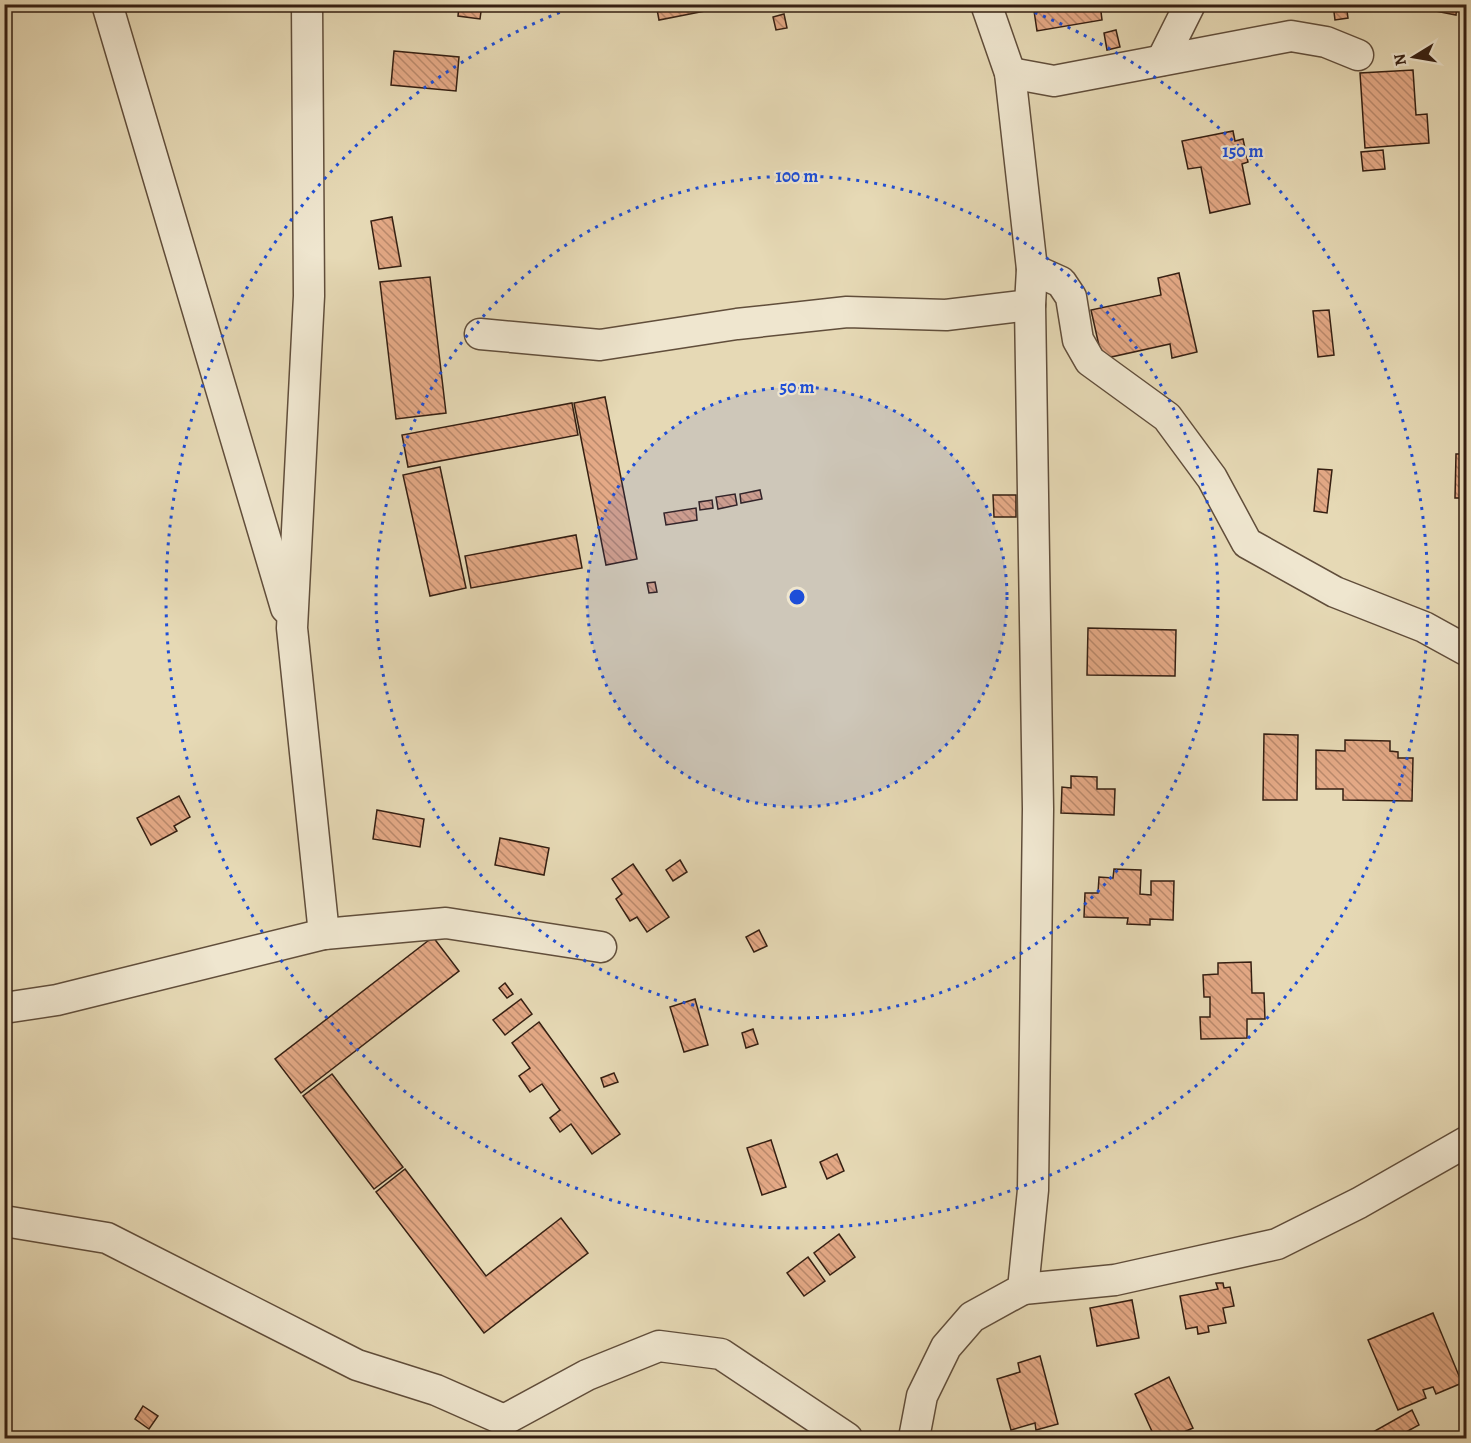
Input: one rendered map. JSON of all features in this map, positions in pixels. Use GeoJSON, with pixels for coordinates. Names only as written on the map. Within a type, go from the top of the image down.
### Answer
{"type":"FeatureCollection","features":[{"type":"Feature","properties":{"kind":"street"},"geometry":{"type":"LineString","coordinates":[[106,4],[292,628]]}},
{"type":"Feature","properties":{"kind":"street"},"geometry":{"type":"LineString","coordinates":[[307,4],[309,296],[292,628],[324,934]]}},
{"type":"Feature","properties":{"kind":"street"},"geometry":{"type":"LineString","coordinates":[[986,4],[1010,73],[1032,269],[1030,305],[1038,809],[1033,1190],[1023,1289]]}},
{"type":"Feature","properties":{"kind":"street"},"geometry":{"type":"LineString","coordinates":[[1162,60],[1190,4]]}},
{"type":"Feature","properties":{"kind":"street"},"geometry":{"type":"LineString","coordinates":[[1010,73],[1054,81],[1291,36],[1326,42],[1358,55]]}},
{"type":"Feature","properties":{"kind":"street"},"geometry":{"type":"LineString","coordinates":[[1032,269],[1061,282],[1071,297],[1078,340],[1090,361],[1167,417],[1212,478],[1247,543],[1335,592],[1424,627],[1467,650]]}},
{"type":"Feature","properties":{"kind":"street"},"geometry":{"type":"LineString","coordinates":[[480,334],[600,345],[737,324],[847,312],[946,315],[1030,305]]}},
{"type":"Feature","properties":{"kind":"street"},"geometry":{"type":"LineString","coordinates":[[4,1008],[57,1000],[324,934],[446,923],[601,947]]}},
{"type":"Feature","properties":{"kind":"street"},"geometry":{"type":"LineString","coordinates":[[914,1438],[922,1396],[946,1347],[972,1317],[1023,1289],[1115,1280],[1277,1244],[1359,1203],[1467,1142]]}},
{"type":"Feature","properties":{"kind":"street"},"geometry":{"type":"LineString","coordinates":[[4,1221],[107,1238],[357,1365],[436,1390],[507,1429],[587,1375],[659,1346],[721,1354],[847,1438]]}},
{"type":"Feature","properties":{"kind":"building"},"geometry":{"type":"Polygon","coordinates":[[[451,4],[482,4],[480,19],[458,16],[459,6],[451,4]]]}},
{"type":"Feature","properties":{"kind":"building"},"geometry":{"type":"Polygon","coordinates":[[[656,4],[731,4],[731,6],[659,20],[656,4]]]}},
{"type":"Feature","properties":{"kind":"building"},"geometry":{"type":"Polygon","coordinates":[[[1033,4],[1100,4],[1102,20],[1037,31],[1033,4]]]}},
{"type":"Feature","properties":{"kind":"building"},"geometry":{"type":"Polygon","coordinates":[[[1333,4],[1346,4],[1348,18],[1335,20],[1333,4]]]}},
{"type":"Feature","properties":{"kind":"building"},"geometry":{"type":"Polygon","coordinates":[[[1426,4],[1457,4],[1456,15],[1425,9],[1426,4]]]}},
{"type":"Feature","properties":{"kind":"building"},"geometry":{"type":"Polygon","coordinates":[[[784,14],[787,28],[776,30],[773,17],[784,14]]]}},
{"type":"Feature","properties":{"kind":"building"},"geometry":{"type":"Polygon","coordinates":[[[1116,30],[1120,47],[1107,50],[1104,33],[1116,30]]]}},
{"type":"Feature","properties":{"kind":"building"},"geometry":{"type":"Polygon","coordinates":[[[394,51],[459,57],[456,91],[391,85],[394,51]]]}},
{"type":"Feature","properties":{"kind":"building"},"geometry":{"type":"Polygon","coordinates":[[[1413,70],[1416,115],[1427,114],[1429,143],[1365,148],[1360,73],[1413,70]]]}},
{"type":"Feature","properties":{"kind":"building"},"geometry":{"type":"Polygon","coordinates":[[[1233,131],[1235,141],[1243,139],[1248,162],[1242,164],[1250,204],[1210,213],[1201,167],[1188,169],[1182,141],[1233,131]]]}},
{"type":"Feature","properties":{"kind":"building"},"geometry":{"type":"Polygon","coordinates":[[[1383,150],[1385,169],[1363,171],[1361,152],[1383,150]]]}},
{"type":"Feature","properties":{"kind":"building"},"geometry":{"type":"Polygon","coordinates":[[[392,217],[401,266],[379,269],[371,221],[392,217]]]}},
{"type":"Feature","properties":{"kind":"building"},"geometry":{"type":"Polygon","coordinates":[[[1179,273],[1197,352],[1172,358],[1170,344],[1102,359],[1091,310],[1161,295],[1158,278],[1179,273]]]}},
{"type":"Feature","properties":{"kind":"building"},"geometry":{"type":"Polygon","coordinates":[[[430,277],[446,413],[396,419],[380,282],[430,277]]]}},
{"type":"Feature","properties":{"kind":"building"},"geometry":{"type":"Polygon","coordinates":[[[1329,310],[1334,355],[1318,357],[1313,311],[1329,310]]]}},
{"type":"Feature","properties":{"kind":"building"},"geometry":{"type":"Polygon","coordinates":[[[605,397],[637,559],[606,565],[574,403],[605,397]]]}},
{"type":"Feature","properties":{"kind":"building"},"geometry":{"type":"Polygon","coordinates":[[[572,403],[578,435],[408,467],[402,435],[572,403]]]}},
{"type":"Feature","properties":{"kind":"building"},"geometry":{"type":"Polygon","coordinates":[[[1456,454],[1466,454],[1466,498],[1455,498],[1456,454]]]}},
{"type":"Feature","properties":{"kind":"building"},"geometry":{"type":"Polygon","coordinates":[[[440,467],[466,588],[430,596],[403,475],[440,467]]]}},
{"type":"Feature","properties":{"kind":"building"},"geometry":{"type":"Polygon","coordinates":[[[1318,469],[1332,470],[1327,513],[1314,511],[1318,469]]]}},
{"type":"Feature","properties":{"kind":"building"},"geometry":{"type":"Polygon","coordinates":[[[760,490],[762,499],[741,503],[740,494],[760,490]]]}},
{"type":"Feature","properties":{"kind":"building"},"geometry":{"type":"Polygon","coordinates":[[[735,494],[737,505],[718,509],[716,497],[735,494]]]}},
{"type":"Feature","properties":{"kind":"building"},"geometry":{"type":"Polygon","coordinates":[[[993,495],[1016,495],[1016,517],[994,517],[993,495]]]}},
{"type":"Feature","properties":{"kind":"building"},"geometry":{"type":"Polygon","coordinates":[[[712,500],[713,508],[700,510],[699,502],[712,500]]]}},
{"type":"Feature","properties":{"kind":"building"},"geometry":{"type":"Polygon","coordinates":[[[696,508],[697,520],[666,525],[664,513],[696,508]]]}},
{"type":"Feature","properties":{"kind":"building"},"geometry":{"type":"Polygon","coordinates":[[[576,535],[582,568],[471,588],[465,556],[576,535]]]}},
{"type":"Feature","properties":{"kind":"building"},"geometry":{"type":"Polygon","coordinates":[[[655,582],[657,592],[649,593],[647,583],[655,582]]]}},
{"type":"Feature","properties":{"kind":"building"},"geometry":{"type":"Polygon","coordinates":[[[1088,628],[1176,630],[1175,676],[1087,675],[1088,628]]]}},
{"type":"Feature","properties":{"kind":"building"},"geometry":{"type":"Polygon","coordinates":[[[1264,734],[1298,735],[1297,800],[1263,800],[1264,734]]]}},
{"type":"Feature","properties":{"kind":"building"},"geometry":{"type":"Polygon","coordinates":[[[1345,740],[1390,741],[1390,751],[1398,752],[1398,758],[1413,758],[1412,801],[1343,800],[1343,789],[1316,789],[1316,750],[1345,751],[1345,740]]]}},
{"type":"Feature","properties":{"kind":"building"},"geometry":{"type":"Polygon","coordinates":[[[1071,776],[1097,777],[1097,789],[1115,789],[1114,815],[1061,813],[1062,787],[1071,788],[1071,776]]]}},
{"type":"Feature","properties":{"kind":"building"},"geometry":{"type":"Polygon","coordinates":[[[179,796],[190,817],[174,826],[177,831],[151,845],[137,818],[179,796]]]}},
{"type":"Feature","properties":{"kind":"building"},"geometry":{"type":"Polygon","coordinates":[[[377,810],[424,819],[420,847],[373,839],[377,810]]]}},
{"type":"Feature","properties":{"kind":"building"},"geometry":{"type":"Polygon","coordinates":[[[500,838],[549,848],[544,875],[495,865],[500,838]]]}},
{"type":"Feature","properties":{"kind":"building"},"geometry":{"type":"Polygon","coordinates":[[[680,860],[687,872],[673,881],[666,870],[680,860]]]}},
{"type":"Feature","properties":{"kind":"building"},"geometry":{"type":"Polygon","coordinates":[[[633,864],[669,917],[647,932],[637,917],[630,921],[616,899],[622,894],[612,879],[633,864]]]}},
{"type":"Feature","properties":{"kind":"building"},"geometry":{"type":"Polygon","coordinates":[[[1114,869],[1141,870],[1140,894],[1151,895],[1151,881],[1174,881],[1173,920],[1150,919],[1150,925],[1127,924],[1128,918],[1084,917],[1085,893],[1098,893],[1099,877],[1113,878],[1114,869]]]}},
{"type":"Feature","properties":{"kind":"building"},"geometry":{"type":"Polygon","coordinates":[[[759,930],[767,946],[754,952],[746,937],[759,930]]]}},
{"type":"Feature","properties":{"kind":"building"},"geometry":{"type":"Polygon","coordinates":[[[433,937],[459,971],[301,1093],[275,1059],[433,937]]]}},
{"type":"Feature","properties":{"kind":"building"},"geometry":{"type":"Polygon","coordinates":[[[1251,962],[1252,993],[1264,993],[1265,1019],[1247,1019],[1247,1038],[1201,1039],[1200,1017],[1210,1017],[1210,997],[1204,997],[1203,975],[1218,974],[1218,963],[1251,962]]]}},
{"type":"Feature","properties":{"kind":"building"},"geometry":{"type":"Polygon","coordinates":[[[505,983],[513,994],[507,998],[499,988],[505,983]]]}},
{"type":"Feature","properties":{"kind":"building"},"geometry":{"type":"Polygon","coordinates":[[[521,999],[532,1014],[505,1035],[493,1020],[521,999]]]}},
{"type":"Feature","properties":{"kind":"building"},"geometry":{"type":"Polygon","coordinates":[[[695,999],[708,1045],[684,1052],[670,1007],[695,999]]]}},
{"type":"Feature","properties":{"kind":"building"},"geometry":{"type":"Polygon","coordinates":[[[539,1022],[620,1134],[592,1154],[571,1124],[560,1132],[550,1118],[560,1110],[542,1084],[530,1092],[519,1076],[530,1068],[512,1043],[539,1022]]]}},
{"type":"Feature","properties":{"kind":"building"},"geometry":{"type":"Polygon","coordinates":[[[753,1029],[758,1044],[746,1048],[742,1033],[753,1029]]]}},
{"type":"Feature","properties":{"kind":"building"},"geometry":{"type":"Polygon","coordinates":[[[614,1073],[618,1082],[604,1087],[601,1078],[614,1073]]]}},
{"type":"Feature","properties":{"kind":"building"},"geometry":{"type":"Polygon","coordinates":[[[332,1074],[403,1167],[374,1189],[303,1096],[332,1074]]]}},
{"type":"Feature","properties":{"kind":"building"},"geometry":{"type":"Polygon","coordinates":[[[771,1140],[786,1187],[762,1195],[747,1148],[771,1140]]]}},
{"type":"Feature","properties":{"kind":"building"},"geometry":{"type":"Polygon","coordinates":[[[837,1154],[844,1171],[827,1179],[820,1162],[837,1154]]]}},
{"type":"Feature","properties":{"kind":"building"},"geometry":{"type":"Polygon","coordinates":[[[405,1169],[486,1276],[561,1218],[588,1253],[484,1333],[376,1192],[405,1169]]]}},
{"type":"Feature","properties":{"kind":"building"},"geometry":{"type":"Polygon","coordinates":[[[839,1234],[855,1257],[830,1275],[814,1253],[839,1234]]]}},
{"type":"Feature","properties":{"kind":"building"},"geometry":{"type":"Polygon","coordinates":[[[808,1257],[825,1281],[804,1296],[787,1273],[808,1257]]]}},
{"type":"Feature","properties":{"kind":"building"},"geometry":{"type":"Polygon","coordinates":[[[1216,1283],[1223,1283],[1224,1288],[1230,1287],[1234,1306],[1223,1308],[1226,1323],[1208,1326],[1209,1332],[1198,1334],[1197,1327],[1186,1329],[1180,1296],[1218,1289],[1216,1283]]]}},
{"type":"Feature","properties":{"kind":"building"},"geometry":{"type":"Polygon","coordinates":[[[1132,1300],[1139,1338],[1097,1346],[1090,1308],[1132,1300]]]}},
{"type":"Feature","properties":{"kind":"building"},"geometry":{"type":"Polygon","coordinates":[[[1433,1313],[1462,1383],[1436,1394],[1433,1387],[1423,1390],[1426,1398],[1398,1410],[1368,1340],[1433,1313]]]}},
{"type":"Feature","properties":{"kind":"building"},"geometry":{"type":"Polygon","coordinates":[[[1040,1356],[1058,1424],[1036,1430],[1035,1423],[1011,1430],[997,1379],[1020,1372],[1018,1363],[1040,1356]]]}},
{"type":"Feature","properties":{"kind":"building"},"geometry":{"type":"Polygon","coordinates":[[[1169,1377],[1193,1428],[1170,1438],[1155,1438],[1135,1394],[1169,1377]]]}},
{"type":"Feature","properties":{"kind":"building"},"geometry":{"type":"Polygon","coordinates":[[[143,1406],[158,1416],[149,1429],[135,1419],[143,1406]]]}},
{"type":"Feature","properties":{"kind":"building"},"geometry":{"type":"Polygon","coordinates":[[[1412,1410],[1419,1425],[1395,1438],[1377,1438],[1373,1432],[1412,1410]]]}}]}
